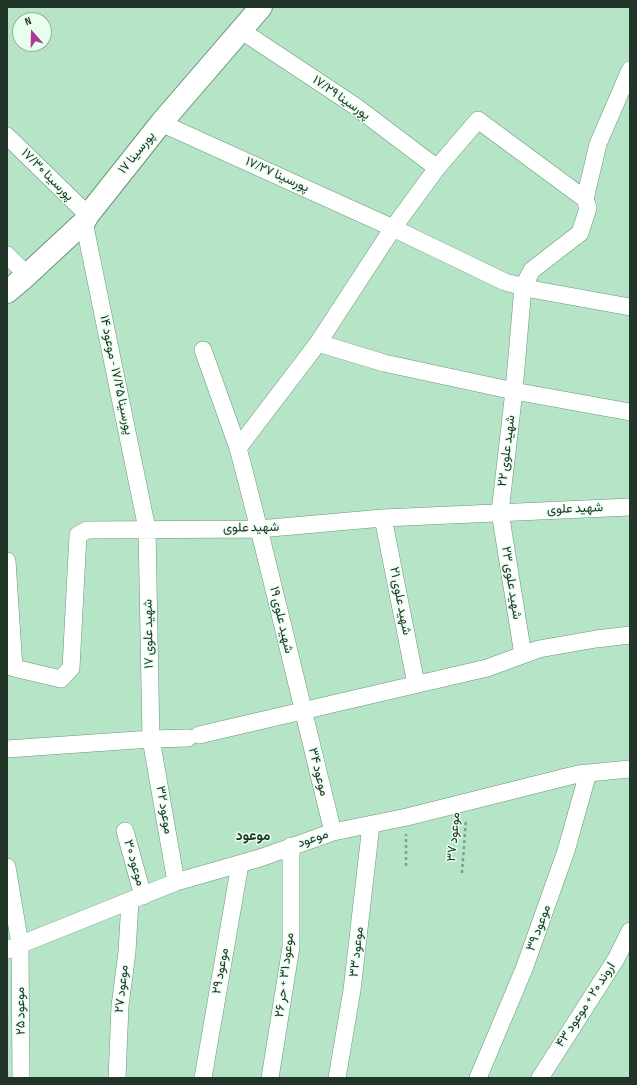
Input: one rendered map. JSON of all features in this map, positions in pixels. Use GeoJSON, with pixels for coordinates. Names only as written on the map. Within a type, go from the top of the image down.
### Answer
{"type":"FeatureCollection","features":[{"type":"Feature","properties":{"kind":"street","name":"پورسینا ۱۷"},"geometry":{"type":"LineString","coordinates":[[7,292],[27,275],[86,218],[161,123],[242,31],[261,7]]}},
{"type":"Feature","properties":{"kind":"street","name":"پورسینا ۱۷/۲۹"},"geometry":{"type":"LineString","coordinates":[[242,31],[355,106],[438,168]]}},
{"type":"Feature","properties":{"kind":"street"},"geometry":{"type":"LineString","coordinates":[[523,286],[532,270],[580,233],[588,208],[585,199],[598,144],[630,70]]}},
{"type":"Feature","properties":{"kind":"street"},"geometry":{"type":"LineString","coordinates":[[238,448],[318,343],[393,228],[438,168],[478,120],[585,199]]}},
{"type":"Feature","properties":{"kind":"street","name":"پورسینا ۱۷/۲۷"},"geometry":{"type":"LineString","coordinates":[[161,123],[393,228],[505,282],[630,307]]}},
{"type":"Feature","properties":{"kind":"street","name":"پورسینا ۱۷/۳۰"},"geometry":{"type":"LineString","coordinates":[[7,136],[86,218]]}},
{"type":"Feature","properties":{"kind":"street","name":"پورسینا ۱۷/۲۵ - موعود ۱۴"},"geometry":{"type":"LineString","coordinates":[[86,218],[147,529]]}},
{"type":"Feature","properties":{"kind":"street"},"geometry":{"type":"LineString","coordinates":[[7,255],[27,275]]}},
{"type":"Feature","properties":{"kind":"street","name":"شهید علوی ۲۲"},"geometry":{"type":"LineString","coordinates":[[500,512],[514,391],[523,286]]}},
{"type":"Feature","properties":{"kind":"street"},"geometry":{"type":"LineString","coordinates":[[318,343],[384,363],[514,391],[630,412]]}},
{"type":"Feature","properties":{"kind":"street","name":"شهید علوی ۱۹"},"geometry":{"type":"LineString","coordinates":[[203,350],[238,448],[303,711]]}},
{"type":"Feature","properties":{"kind":"street","name":"شهید علوی"},"geometry":{"type":"LineString","coordinates":[[10,666],[61,680],[71,668],[78,535],[87,530],[259,528],[384,518],[630,506]]}},
{"type":"Feature","properties":{"kind":"street","name":"شهید علوی ۲۳"},"geometry":{"type":"LineString","coordinates":[[500,512],[523,655]]}},
{"type":"Feature","properties":{"kind":"street","name":"شهید علوی ۲۱"},"geometry":{"type":"LineString","coordinates":[[384,518],[416,684]]}},
{"type":"Feature","properties":{"kind":"street","name":"شهید علوی ۱۷"},"geometry":{"type":"LineString","coordinates":[[147,529],[151,738]]}},
{"type":"Feature","properties":{"kind":"street"},"geometry":{"type":"LineString","coordinates":[[7,561],[10,666]]}},
{"type":"Feature","properties":{"kind":"street"},"geometry":{"type":"LineString","coordinates":[[7,749],[193,736],[487,668],[539,649],[596,639],[630,635]]}},
{"type":"Feature","properties":{"kind":"street","name":"موعود ۳۴"},"geometry":{"type":"LineString","coordinates":[[303,711],[333,832]]}},
{"type":"Feature","properties":{"kind":"street","name":"موعود ۳۲"},"geometry":{"type":"LineString","coordinates":[[151,738],[176,882]]}},
{"type":"Feature","properties":{"kind":"street","name":"موعود"},"geometry":{"type":"LineString","coordinates":[[13,947],[137,899],[176,882],[240,864],[333,832],[407,817],[578,774],[630,769]]}},
{"type":"Feature","properties":{"kind":"street","name":"موعود ۳۹"},"geometry":{"type":"LineString","coordinates":[[478,1078],[527,962],[566,851],[588,773]]}},
{"type":"Feature","properties":{"kind":"street","name":"موعود ۳۳"},"geometry":{"type":"LineString","coordinates":[[337,1078],[352,990],[371,825]]}},
{"type":"Feature","properties":{"kind":"street","name":"موعود ۳۰"},"geometry":{"type":"LineString","coordinates":[[125,831],[137,899]]}},
{"type":"Feature","properties":{"kind":"street","name":"موعود ۳۱ + حر ۲۶"},"geometry":{"type":"LineString","coordinates":[[270,1078],[291,947],[291,846]]}},
{"type":"Feature","properties":{"kind":"street","name":"موعود ۲۹"},"geometry":{"type":"LineString","coordinates":[[203,1078],[240,864]]}},
{"type":"Feature","properties":{"kind":"street","name":"موعود ۲۵"},"geometry":{"type":"LineString","coordinates":[[7,867],[21,1078]]}},
{"type":"Feature","properties":{"kind":"street","name":"موعود ۲۷"},"geometry":{"type":"LineString","coordinates":[[117,1078],[120,1006],[127,952],[137,899]]}},
{"type":"Feature","properties":{"kind":"street","name":"اروند ۲۰ + موعود ۴۳"},"geometry":{"type":"LineString","coordinates":[[540,1078],[616,960],[630,931]]}},
{"type":"Feature","properties":{"kind":"path","name":"موعود ۳۷"},"geometry":{"type":"LineString","coordinates":[[462,873],[467,802]]}},
{"type":"Feature","properties":{"kind":"path"},"geometry":{"type":"LineString","coordinates":[[406,866],[407,817]]}},
{"type":"Feature","properties":{"kind":"district","name":"موعود"},"geometry":{"type":"Point","coordinates":[253,836]}}]}
